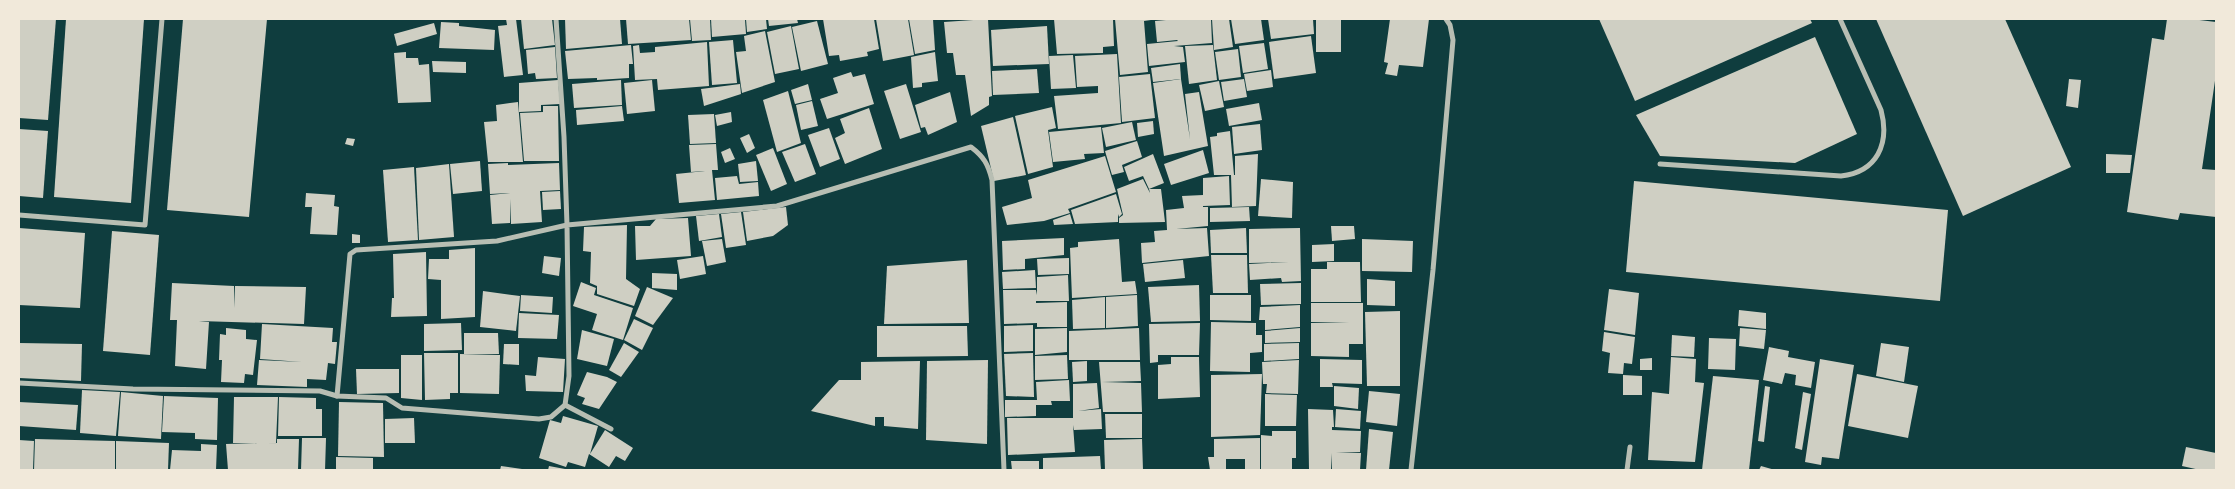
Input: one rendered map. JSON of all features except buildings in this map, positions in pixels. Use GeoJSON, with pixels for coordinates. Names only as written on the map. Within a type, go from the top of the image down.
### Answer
{"type":"FeatureCollection","features":[{"type":"Feature","properties":{"kind":"street"},"geometry":{"type":"LineString","coordinates":[[19,215],[145,225],[162,19]]}},
{"type":"Feature","properties":{"kind":"street"},"geometry":{"type":"LineString","coordinates":[[19,383],[133,389],[320,391],[337,396],[386,398],[402,408],[539,419],[551,417],[565,405],[569,376],[564,137],[556,19]]}},
{"type":"Feature","properties":{"kind":"street"},"geometry":{"type":"LineString","coordinates":[[1411,470],[1433,270],[1453,40],[1450,25],[1446,19]]}},
{"type":"Feature","properties":{"kind":"street"},"geometry":{"type":"LineString","coordinates":[[1660,164],[1840,176],[1852,175],[1863,170],[1873,162],[1881,150],[1885,137],[1881,110],[1840,19]]}},
{"type":"Feature","properties":{"kind":"street"},"geometry":{"type":"LineString","coordinates":[[337,396],[350,254],[356,250],[497,241],[567,226],[777,206],[970,147],[983,156],[988,164],[992,180],[1004,470]]}},
{"type":"Feature","properties":{"kind":"street"},"geometry":{"type":"LineString","coordinates":[[565,405],[611,429]]}},
{"type":"Feature","properties":{"kind":"street"},"geometry":{"type":"LineString","coordinates":[[1627,470],[1630,447]]}}]}
